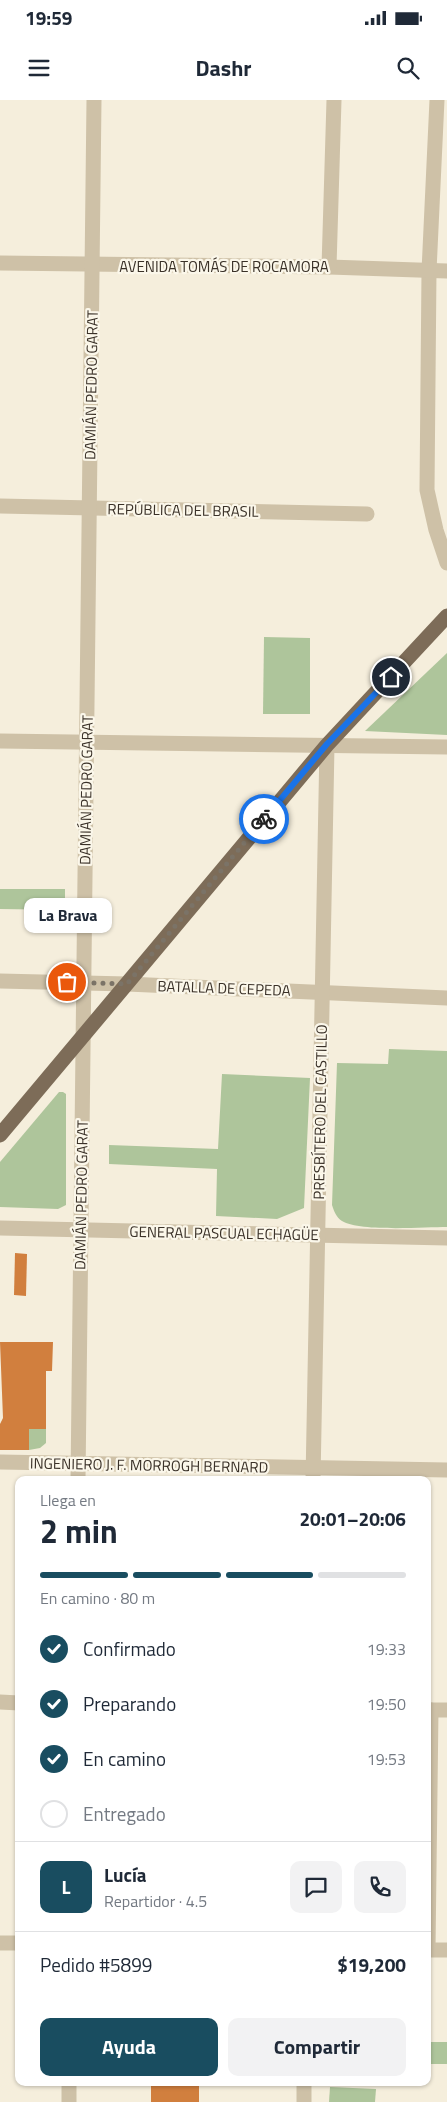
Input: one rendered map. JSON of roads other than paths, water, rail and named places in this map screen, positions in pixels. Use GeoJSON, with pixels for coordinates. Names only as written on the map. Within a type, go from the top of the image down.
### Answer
{"type":"FeatureCollection","features":[{"type":"Feature","properties":{"kind":"main road"},"geometry":{"type":"LineString","coordinates":[[0,1135],[327,744],[447,616]]}},
{"type":"Feature","properties":{"kind":"street","name":"DAMIÁN PEDRO GARAT"},"geometry":{"type":"LineString","coordinates":[[78,1476],[94,100]]}},
{"type":"Feature","properties":{"kind":"street"},"geometry":{"type":"LineString","coordinates":[[329,267],[334,100]]}},
{"type":"Feature","properties":{"kind":"street"},"geometry":{"type":"LineString","coordinates":[[438,100],[429,271],[427,490],[436,530],[447,564]]}},
{"type":"Feature","properties":{"kind":"street","name":"AVENIDA TOMÁS DE ROCAMORA"},"geometry":{"type":"LineString","coordinates":[[0,263],[329,267],[447,271]]}},
{"type":"Feature","properties":{"kind":"street","name":"REPÚBLICA DEL BRASIL"},"geometry":{"type":"LineString","coordinates":[[0,506],[367,514]]}},
{"type":"Feature","properties":{"kind":"street"},"geometry":{"type":"LineString","coordinates":[[0,740],[327,744],[447,748]]}},
{"type":"Feature","properties":{"kind":"street","name":"PRESBÍTERO DEL CASTILLO"},"geometry":{"type":"LineString","coordinates":[[313,1474],[327,744]]}},
{"type":"Feature","properties":{"kind":"street","name":"BATALLA DE CEPEDA"},"geometry":{"type":"LineString","coordinates":[[0,981],[127,984],[447,998]]}},
{"type":"Feature","properties":{"kind":"street","name":"GENERAL PASCUAL ECHAGÜE"},"geometry":{"type":"LineString","coordinates":[[0,1228],[447,1238]]}},
{"type":"Feature","properties":{"kind":"street","name":"INGENIERO J. F. MORROGH BERNARD"},"geometry":{"type":"LineString","coordinates":[[0,1462],[78,1463],[313,1474],[447,1470]]}},
{"type":"Feature","properties":{"kind":"street"},"geometry":{"type":"LineString","coordinates":[[0,1702],[15,1703]]}},
{"type":"Feature","properties":{"kind":"street"},"geometry":{"type":"LineString","coordinates":[[431,1710],[447,1710]]}},
{"type":"Feature","properties":{"kind":"street"},"geometry":{"type":"LineString","coordinates":[[0,1943],[15,1943]]}},
{"type":"Feature","properties":{"kind":"street"},"geometry":{"type":"LineString","coordinates":[[431,1950],[447,1950]]}},
{"type":"Feature","properties":{"kind":"street"},"geometry":{"type":"LineString","coordinates":[[69,2086],[69,2102]]}},
{"type":"Feature","properties":{"kind":"street"},"geometry":{"type":"LineString","coordinates":[[304,2086],[304,2102]]}},
{"type":"Feature","properties":{"kind":"place","name":"La Brava"},"geometry":{"type":"Point","coordinates":[67,982]}}]}
